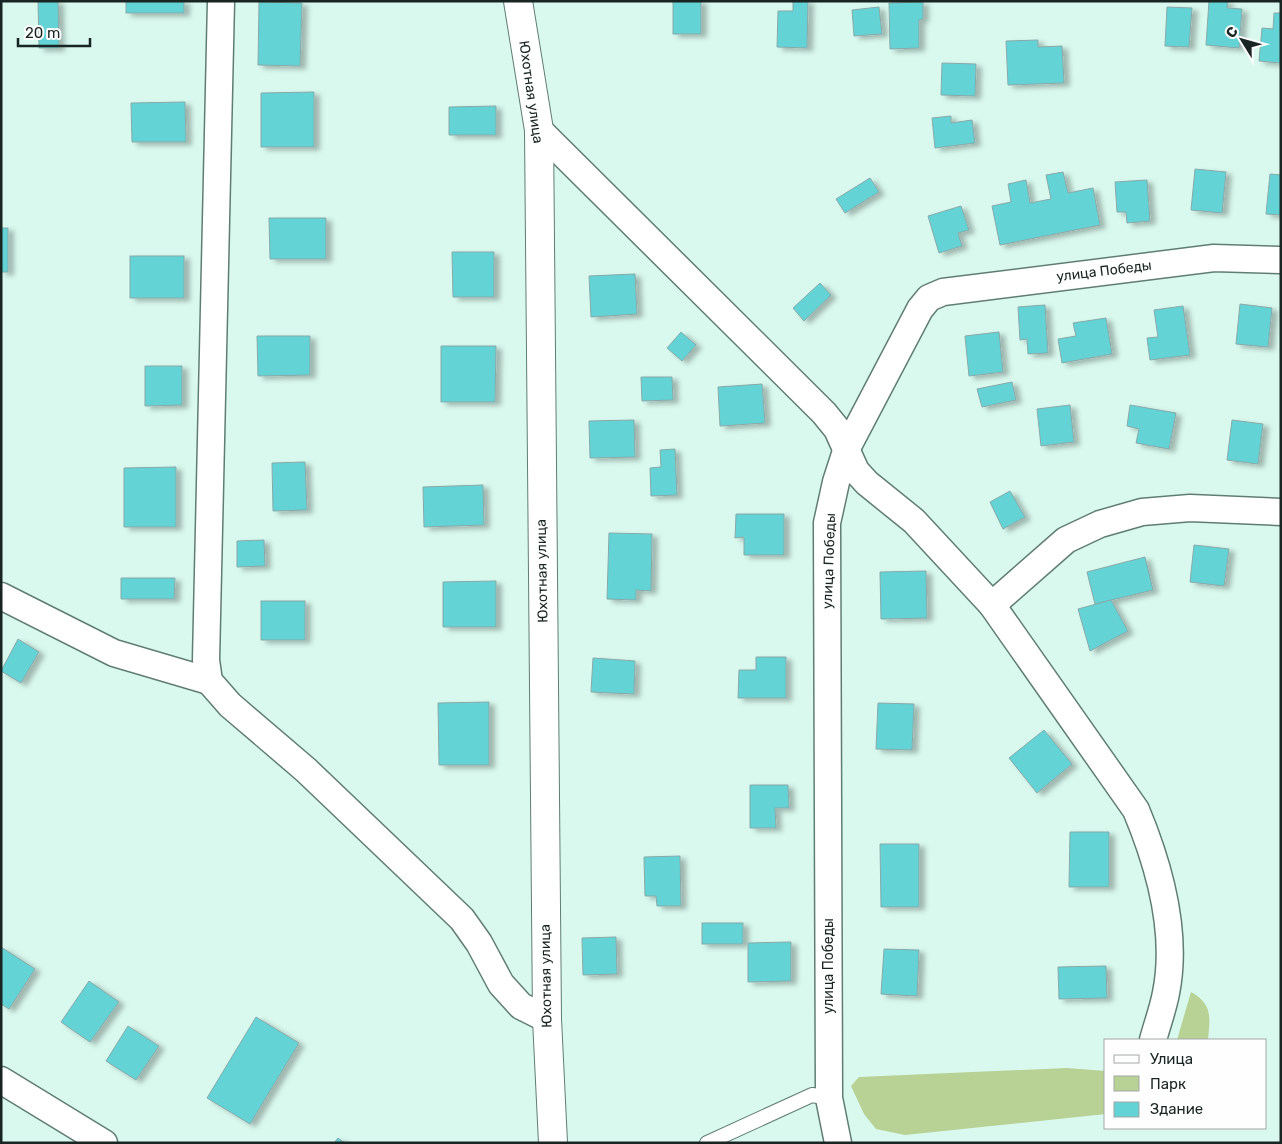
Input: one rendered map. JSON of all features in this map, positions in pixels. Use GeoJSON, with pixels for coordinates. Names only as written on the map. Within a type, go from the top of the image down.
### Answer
{"type":"FeatureCollection","features":[{"type":"Feature","properties":{"kind":"street"},"geometry":{"type":"LineString","coordinates":[[209,681],[206,660],[221,1]]}},
{"type":"Feature","properties":{"kind":"street","name":"Юхотная улица"},"geometry":{"type":"LineString","coordinates":[[518,1],[539,130],[546,1019],[553,1143]]}},
{"type":"Feature","properties":{"kind":"street"},"geometry":{"type":"LineString","coordinates":[[539,130],[824,413],[838,429],[856,471],[861,477],[914,521],[992,605],[1136,810],[1152,848],[1163,893],[1170,959],[1166,992],[1153,1039]]}},
{"type":"Feature","properties":{"kind":"street","name":"улица Победы"},"geometry":{"type":"LineString","coordinates":[[838,1143],[829,1098],[827,523],[846,448],[920,309],[929,298],[944,292],[1214,258],[1281,260]]}},
{"type":"Feature","properties":{"kind":"street"},"geometry":{"type":"LineString","coordinates":[[992,605],[1066,540],[1100,524],[1142,512],[1190,508],[1281,512]]}},
{"type":"Feature","properties":{"kind":"street"},"geometry":{"type":"LineString","coordinates":[[1,596],[114,653],[209,681],[230,704],[306,770],[462,919],[479,944],[501,984],[521,1006],[546,1019]]}},
{"type":"Feature","properties":{"kind":"street"},"geometry":{"type":"LineString","coordinates":[[1,1080],[104,1143]]}},
{"type":"Feature","properties":{"kind":"lane"},"geometry":{"type":"LineString","coordinates":[[707,1143],[812,1095],[829,1098]]}},
{"type":"Feature","properties":{"kind":"green space"},"geometry":{"type":"Polygon","coordinates":[[[1191,992],[1203,1001],[1207,1007],[1209,1018],[1208,1039],[1177,1039],[1191,992]]]}},
{"type":"Feature","properties":{"kind":"green space"},"geometry":{"type":"Polygon","coordinates":[[[1067,1068],[1104,1071],[1104,1114],[905,1135],[876,1129],[864,1114],[851,1086],[859,1077],[1067,1068]]]}},
{"type":"Feature","properties":{"kind":"building"},"geometry":{"type":"Polygon","coordinates":[[[38,1],[58,1],[59,48],[39,48],[38,1]]]}},
{"type":"Feature","properties":{"kind":"building"},"geometry":{"type":"Polygon","coordinates":[[[126,1],[184,1],[184,13],[126,13],[126,1]]]}},
{"type":"Feature","properties":{"kind":"building"},"geometry":{"type":"Polygon","coordinates":[[[673,1],[701,1],[701,34],[673,34],[673,1]]]}},
{"type":"Feature","properties":{"kind":"building"},"geometry":{"type":"Polygon","coordinates":[[[793,1],[808,1],[807,48],[777,47],[778,11],[793,11],[793,1]]]}},
{"type":"Feature","properties":{"kind":"building"},"geometry":{"type":"Polygon","coordinates":[[[1209,1],[1228,1],[1227,8],[1242,9],[1239,48],[1206,45],[1209,1]]]}},
{"type":"Feature","properties":{"kind":"building"},"geometry":{"type":"Polygon","coordinates":[[[259,2],[302,3],[300,66],[258,65],[259,2]]]}},
{"type":"Feature","properties":{"kind":"building"},"geometry":{"type":"Polygon","coordinates":[[[923,2],[923,19],[919,20],[919,48],[890,49],[889,3],[923,2]]]}},
{"type":"Feature","properties":{"kind":"building"},"geometry":{"type":"Polygon","coordinates":[[[879,7],[882,34],[854,36],[852,10],[879,7]]]}},
{"type":"Feature","properties":{"kind":"building"},"geometry":{"type":"Polygon","coordinates":[[[1167,7],[1192,8],[1189,47],[1165,46],[1167,7]]]}},
{"type":"Feature","properties":{"kind":"building"},"geometry":{"type":"Polygon","coordinates":[[[1274,13],[1281,13],[1281,63],[1259,61],[1262,28],[1273,29],[1274,13]]]}},
{"type":"Feature","properties":{"kind":"building"},"geometry":{"type":"Polygon","coordinates":[[[1038,40],[1038,47],[1062,46],[1064,83],[1008,85],[1006,41],[1038,40]]]}},
{"type":"Feature","properties":{"kind":"building"},"geometry":{"type":"Polygon","coordinates":[[[942,63],[976,64],[975,96],[941,95],[942,63]]]}},
{"type":"Feature","properties":{"kind":"building"},"geometry":{"type":"Polygon","coordinates":[[[314,92],[314,147],[261,147],[261,93],[314,92]]]}},
{"type":"Feature","properties":{"kind":"building"},"geometry":{"type":"Polygon","coordinates":[[[185,102],[186,142],[132,142],[131,103],[185,102]]]}},
{"type":"Feature","properties":{"kind":"building"},"geometry":{"type":"Polygon","coordinates":[[[496,106],[496,135],[449,135],[449,107],[496,106]]]}},
{"type":"Feature","properties":{"kind":"building"},"geometry":{"type":"Polygon","coordinates":[[[951,116],[951,123],[972,120],[975,143],[935,148],[932,118],[951,116]]]}},
{"type":"Feature","properties":{"kind":"building"},"geometry":{"type":"Polygon","coordinates":[[[1195,169],[1226,172],[1222,213],[1191,210],[1195,169]]]}},
{"type":"Feature","properties":{"kind":"building"},"geometry":{"type":"Polygon","coordinates":[[[1063,172],[1068,193],[1093,188],[1100,225],[1000,245],[992,206],[1011,202],[1008,184],[1026,180],[1030,203],[1051,199],[1046,175],[1063,172]]]}},
{"type":"Feature","properties":{"kind":"building"},"geometry":{"type":"Polygon","coordinates":[[[1270,174],[1281,175],[1281,215],[1266,214],[1270,174]]]}},
{"type":"Feature","properties":{"kind":"building"},"geometry":{"type":"Polygon","coordinates":[[[870,178],[879,192],[845,213],[836,199],[870,178]]]}},
{"type":"Feature","properties":{"kind":"building"},"geometry":{"type":"Polygon","coordinates":[[[1147,180],[1150,221],[1127,223],[1126,212],[1117,212],[1115,182],[1147,180]]]}},
{"type":"Feature","properties":{"kind":"building"},"geometry":{"type":"Polygon","coordinates":[[[961,206],[969,230],[958,233],[962,246],[939,253],[928,216],[961,206]]]}},
{"type":"Feature","properties":{"kind":"building"},"geometry":{"type":"Polygon","coordinates":[[[269,218],[326,218],[326,259],[270,259],[269,218]]]}},
{"type":"Feature","properties":{"kind":"building"},"geometry":{"type":"Polygon","coordinates":[[[1,228],[8,228],[8,272],[1,272],[1,228]]]}},
{"type":"Feature","properties":{"kind":"building"},"geometry":{"type":"Polygon","coordinates":[[[452,252],[494,252],[494,297],[453,297],[452,252]]]}},
{"type":"Feature","properties":{"kind":"building"},"geometry":{"type":"Polygon","coordinates":[[[130,256],[184,256],[184,298],[130,298],[130,256]]]}},
{"type":"Feature","properties":{"kind":"building"},"geometry":{"type":"Polygon","coordinates":[[[635,274],[637,314],[591,317],[589,276],[635,274]]]}},
{"type":"Feature","properties":{"kind":"building"},"geometry":{"type":"Polygon","coordinates":[[[820,283],[831,295],[804,321],[793,308],[820,283]]]}},
{"type":"Feature","properties":{"kind":"building"},"geometry":{"type":"Polygon","coordinates":[[[1240,304],[1272,308],[1268,347],[1236,344],[1240,304]]]}},
{"type":"Feature","properties":{"kind":"building"},"geometry":{"type":"Polygon","coordinates":[[[1045,305],[1048,353],[1028,354],[1027,339],[1020,340],[1018,307],[1045,305]]]}},
{"type":"Feature","properties":{"kind":"building"},"geometry":{"type":"Polygon","coordinates":[[[1183,306],[1190,355],[1150,360],[1147,338],[1158,337],[1154,310],[1183,306]]]}},
{"type":"Feature","properties":{"kind":"building"},"geometry":{"type":"Polygon","coordinates":[[[1106,318],[1112,354],[1062,363],[1058,339],[1076,336],[1073,323],[1106,318]]]}},
{"type":"Feature","properties":{"kind":"building"},"geometry":{"type":"Polygon","coordinates":[[[681,332],[696,345],[682,361],[667,348],[681,332]]]}},
{"type":"Feature","properties":{"kind":"building"},"geometry":{"type":"Polygon","coordinates":[[[999,332],[1003,372],[969,376],[965,336],[999,332]]]}},
{"type":"Feature","properties":{"kind":"building"},"geometry":{"type":"Polygon","coordinates":[[[257,336],[310,336],[310,375],[258,376],[257,336]]]}},
{"type":"Feature","properties":{"kind":"building"},"geometry":{"type":"Polygon","coordinates":[[[441,346],[496,346],[495,402],[441,402],[441,346]]]}},
{"type":"Feature","properties":{"kind":"building"},"geometry":{"type":"Polygon","coordinates":[[[145,366],[182,366],[182,405],[145,406],[145,366]]]}},
{"type":"Feature","properties":{"kind":"building"},"geometry":{"type":"Polygon","coordinates":[[[641,377],[672,377],[673,400],[642,401],[641,377]]]}},
{"type":"Feature","properties":{"kind":"building"},"geometry":{"type":"Polygon","coordinates":[[[1012,382],[1016,400],[982,407],[977,389],[1012,382]]]}},
{"type":"Feature","properties":{"kind":"building"},"geometry":{"type":"Polygon","coordinates":[[[762,384],[765,423],[720,426],[718,387],[762,384]]]}},
{"type":"Feature","properties":{"kind":"building"},"geometry":{"type":"Polygon","coordinates":[[[1070,405],[1074,442],[1041,446],[1037,409],[1070,405]]]}},
{"type":"Feature","properties":{"kind":"building"},"geometry":{"type":"Polygon","coordinates":[[[1130,405],[1176,413],[1169,449],[1136,443],[1139,429],[1127,426],[1130,405]]]}},
{"type":"Feature","properties":{"kind":"building"},"geometry":{"type":"Polygon","coordinates":[[[634,420],[635,457],[590,458],[589,421],[634,420]]]}},
{"type":"Feature","properties":{"kind":"building"},"geometry":{"type":"Polygon","coordinates":[[[1232,420],[1263,424],[1258,464],[1227,460],[1232,420]]]}},
{"type":"Feature","properties":{"kind":"building"},"geometry":{"type":"Polygon","coordinates":[[[675,449],[677,495],[651,496],[650,468],[661,467],[660,450],[675,449]]]}},
{"type":"Feature","properties":{"kind":"building"},"geometry":{"type":"Polygon","coordinates":[[[305,462],[307,510],[273,511],[272,463],[305,462]]]}},
{"type":"Feature","properties":{"kind":"building"},"geometry":{"type":"Polygon","coordinates":[[[176,467],[176,527],[124,527],[124,468],[176,467]]]}},
{"type":"Feature","properties":{"kind":"building"},"geometry":{"type":"Polygon","coordinates":[[[483,485],[484,525],[424,527],[423,487],[483,485]]]}},
{"type":"Feature","properties":{"kind":"building"},"geometry":{"type":"Polygon","coordinates":[[[1010,491],[1025,517],[1003,529],[990,502],[1010,491]]]}},
{"type":"Feature","properties":{"kind":"building"},"geometry":{"type":"Polygon","coordinates":[[[736,514],[784,514],[784,555],[744,555],[744,537],[735,538],[736,514]]]}},
{"type":"Feature","properties":{"kind":"building"},"geometry":{"type":"Polygon","coordinates":[[[609,533],[652,534],[651,591],[636,590],[636,600],[607,599],[609,533]]]}},
{"type":"Feature","properties":{"kind":"building"},"geometry":{"type":"Polygon","coordinates":[[[264,540],[265,566],[237,567],[237,541],[264,540]]]}},
{"type":"Feature","properties":{"kind":"building"},"geometry":{"type":"Polygon","coordinates":[[[1194,545],[1229,549],[1224,586],[1190,582],[1194,545]]]}},
{"type":"Feature","properties":{"kind":"building"},"geometry":{"type":"Polygon","coordinates":[[[1145,557],[1153,590],[1095,604],[1087,572],[1145,557]]]}},
{"type":"Feature","properties":{"kind":"building"},"geometry":{"type":"Polygon","coordinates":[[[926,571],[927,618],[881,619],[880,572],[926,571]]]}},
{"type":"Feature","properties":{"kind":"building"},"geometry":{"type":"Polygon","coordinates":[[[121,578],[175,578],[174,599],[121,599],[121,578]]]}},
{"type":"Feature","properties":{"kind":"building"},"geometry":{"type":"Polygon","coordinates":[[[496,581],[496,627],[443,627],[443,582],[496,581]]]}},
{"type":"Feature","properties":{"kind":"building"},"geometry":{"type":"Polygon","coordinates":[[[1111,600],[1128,631],[1090,651],[1078,609],[1111,600]]]}},
{"type":"Feature","properties":{"kind":"building"},"geometry":{"type":"Polygon","coordinates":[[[261,601],[305,601],[305,640],[261,640],[261,601]]]}},
{"type":"Feature","properties":{"kind":"building"},"geometry":{"type":"Polygon","coordinates":[[[18,639],[39,652],[21,683],[1,671],[18,639]]]}},
{"type":"Feature","properties":{"kind":"building"},"geometry":{"type":"Polygon","coordinates":[[[756,657],[786,657],[786,698],[738,698],[739,670],[756,670],[756,657]]]}},
{"type":"Feature","properties":{"kind":"building"},"geometry":{"type":"Polygon","coordinates":[[[593,658],[635,661],[634,694],[591,692],[593,658]]]}},
{"type":"Feature","properties":{"kind":"building"},"geometry":{"type":"Polygon","coordinates":[[[489,702],[489,765],[439,765],[438,703],[489,702]]]}},
{"type":"Feature","properties":{"kind":"building"},"geometry":{"type":"Polygon","coordinates":[[[878,703],[914,704],[912,750],[876,749],[878,703]]]}},
{"type":"Feature","properties":{"kind":"building"},"geometry":{"type":"Polygon","coordinates":[[[1044,730],[1072,764],[1037,793],[1009,758],[1044,730]]]}},
{"type":"Feature","properties":{"kind":"building"},"geometry":{"type":"Polygon","coordinates":[[[750,785],[788,785],[789,808],[775,808],[776,828],[750,828],[750,785]]]}},
{"type":"Feature","properties":{"kind":"building"},"geometry":{"type":"Polygon","coordinates":[[[1070,832],[1109,832],[1109,887],[1069,887],[1070,832]]]}},
{"type":"Feature","properties":{"kind":"building"},"geometry":{"type":"Polygon","coordinates":[[[880,844],[919,844],[919,907],[881,907],[880,844]]]}},
{"type":"Feature","properties":{"kind":"building"},"geometry":{"type":"Polygon","coordinates":[[[680,856],[681,906],[657,906],[656,896],[645,896],[644,857],[680,856]]]}},
{"type":"Feature","properties":{"kind":"building"},"geometry":{"type":"Polygon","coordinates":[[[702,923],[743,923],[743,944],[702,944],[702,923]]]}},
{"type":"Feature","properties":{"kind":"building"},"geometry":{"type":"Polygon","coordinates":[[[616,937],[617,974],[583,975],[582,938],[616,937]]]}},
{"type":"Feature","properties":{"kind":"building"},"geometry":{"type":"Polygon","coordinates":[[[791,942],[791,981],[748,982],[748,943],[791,942]]]}},
{"type":"Feature","properties":{"kind":"building"},"geometry":{"type":"Polygon","coordinates":[[[1,947],[35,969],[9,1009],[1,1004],[1,947]]]}},
{"type":"Feature","properties":{"kind":"building"},"geometry":{"type":"Polygon","coordinates":[[[884,949],[919,950],[917,996],[881,994],[884,949]]]}},
{"type":"Feature","properties":{"kind":"building"},"geometry":{"type":"Polygon","coordinates":[[[1106,966],[1107,998],[1059,999],[1058,967],[1106,966]]]}},
{"type":"Feature","properties":{"kind":"building"},"geometry":{"type":"Polygon","coordinates":[[[89,981],[119,1002],[90,1042],[61,1022],[89,981]]]}},
{"type":"Feature","properties":{"kind":"building"},"geometry":{"type":"Polygon","coordinates":[[[256,1017],[299,1043],[250,1124],[207,1098],[256,1017]]]}},
{"type":"Feature","properties":{"kind":"building"},"geometry":{"type":"Polygon","coordinates":[[[128,1026],[159,1046],[136,1080],[106,1061],[128,1026]]]}},
{"type":"Feature","properties":{"kind":"building"},"geometry":{"type":"Polygon","coordinates":[[[338,1138],[345,1143],[334,1143],[338,1138]]]}}]}
